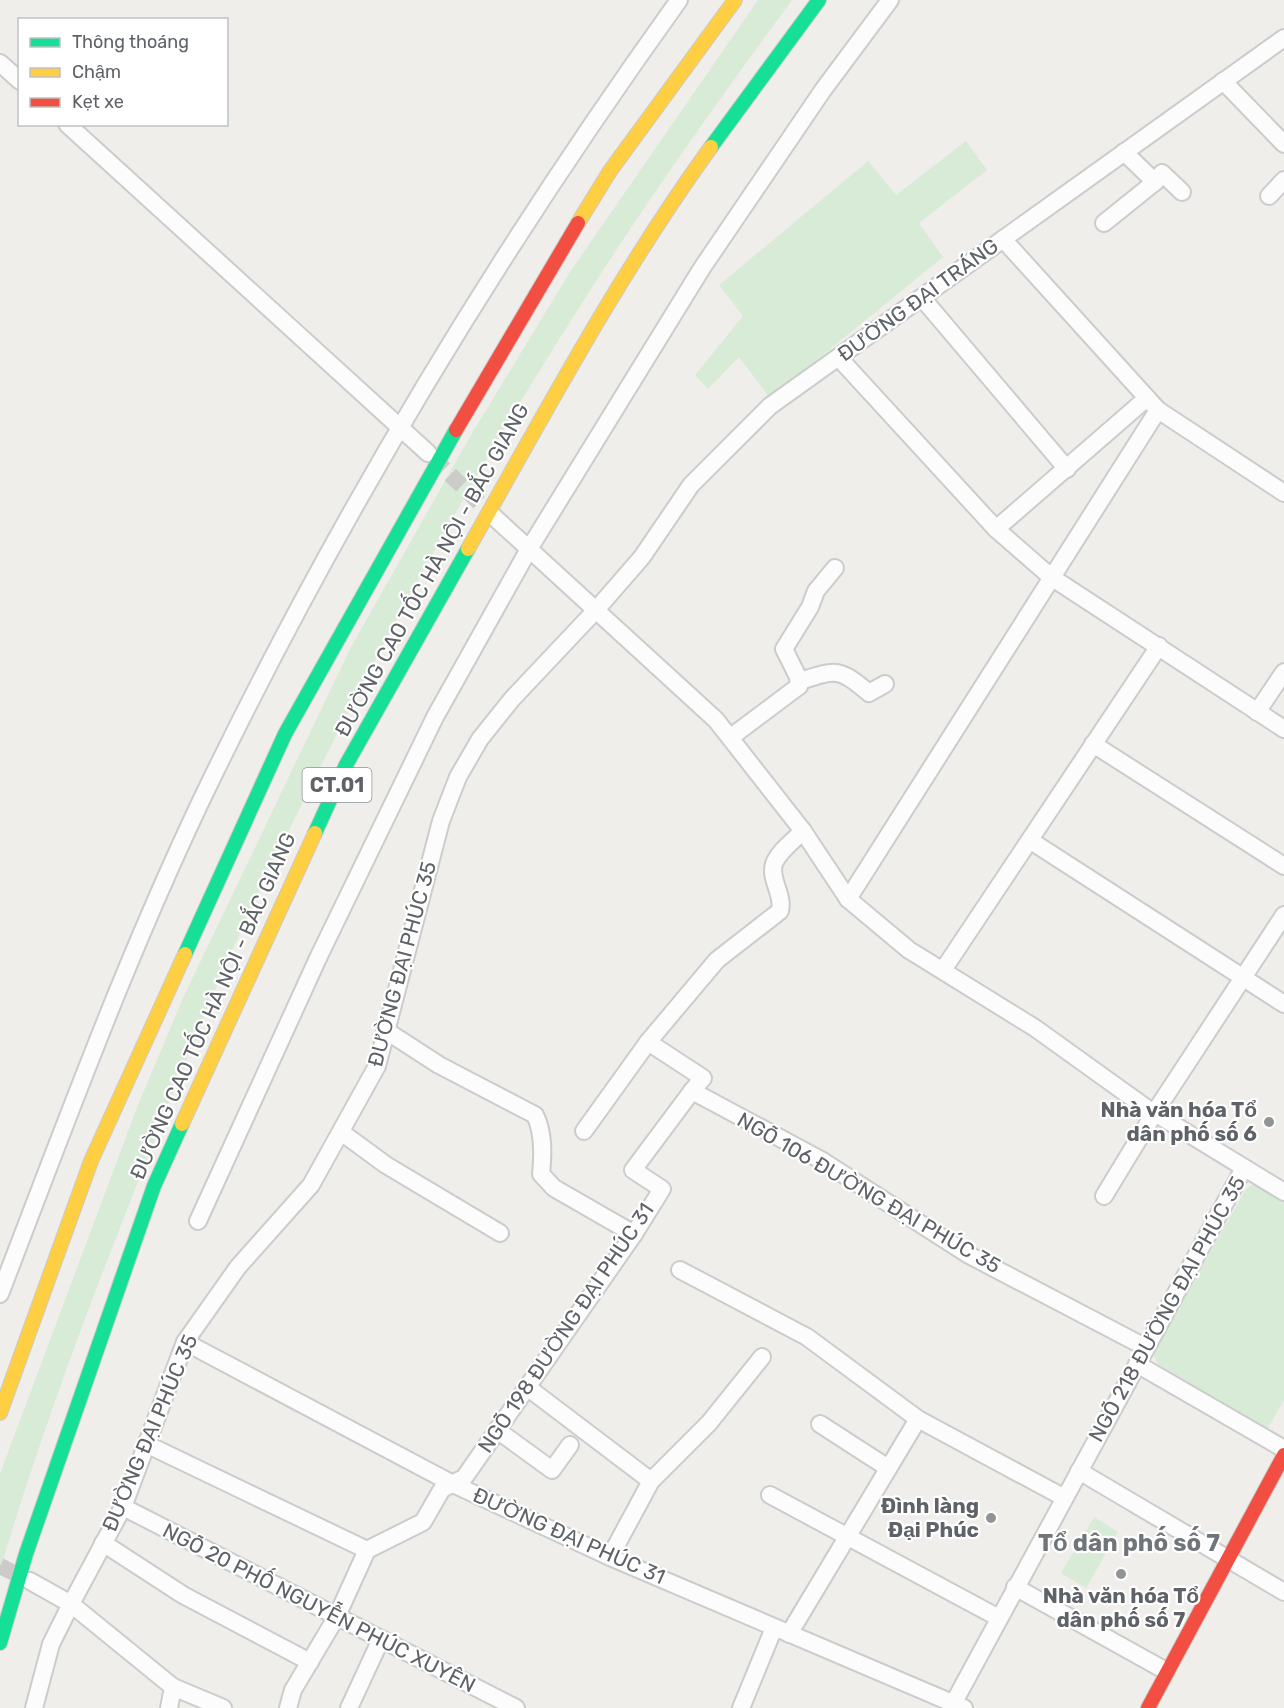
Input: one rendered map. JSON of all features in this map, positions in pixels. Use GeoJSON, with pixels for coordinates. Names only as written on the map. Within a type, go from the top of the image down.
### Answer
{"type":"FeatureCollection","features":[{"type":"Feature","properties":{"kind":"main road","name":"CT.01"},"geometry":{"type":"LineString","coordinates":[[0,1413],[90,1161],[285,734],[501,351],[610,171],[735,0]]}},
{"type":"Feature","properties":{"kind":"main road","name":"ĐƯỜNG CAO TỐC HÀ NỘI - BẮC GIANG"},"geometry":{"type":"LineString","coordinates":[[0,1644],[26,1554],[154,1186],[346,765],[562,383],[668,207],[819,0]]}},
{"type":"Feature","properties":{"kind":"main road"},"geometry":{"type":"LineString","coordinates":[[1148,1708],[1284,1455]]}},
{"type":"Feature","properties":{"kind":"street"},"geometry":{"type":"LineString","coordinates":[[0,1294],[119,986],[212,779],[288,628],[400,429],[526,224],[679,0]]}},
{"type":"Feature","properties":{"kind":"street"},"geometry":{"type":"LineString","coordinates":[[198,1221],[319,956],[430,727],[529,549],[702,268],[823,90],[890,0]]}},
{"type":"Feature","properties":{"kind":"street","name":"ĐƯỜNG ĐẠI TRÁNG"},"geometry":{"type":"LineString","coordinates":[[596,610],[642,557],[691,485],[770,406],[923,299],[1284,38]]}},
{"type":"Feature","properties":{"kind":"street"},"geometry":{"type":"LineString","coordinates":[[0,63],[18,79]]}},
{"type":"Feature","properties":{"kind":"street"},"geometry":{"type":"LineString","coordinates":[[1223,81],[1253,115],[1284,144]]}},
{"type":"Feature","properties":{"kind":"street"},"geometry":{"type":"LineString","coordinates":[[69,126],[428,453]]}},
{"type":"Feature","properties":{"kind":"street"},"geometry":{"type":"LineString","coordinates":[[1124,152],[1155,182]]}},
{"type":"Feature","properties":{"kind":"street"},"geometry":{"type":"LineString","coordinates":[[1104,223],[1155,182],[1162,173],[1182,192]]}},
{"type":"Feature","properties":{"kind":"street"},"geometry":{"type":"LineString","coordinates":[[1269,196],[1284,180]]}},
{"type":"Feature","properties":{"kind":"street"},"geometry":{"type":"LineString","coordinates":[[1003,239],[1153,404],[1284,493]]}},
{"type":"Feature","properties":{"kind":"street"},"geometry":{"type":"LineString","coordinates":[[923,299],[1067,469]]}},
{"type":"Feature","properties":{"kind":"street"},"geometry":{"type":"LineString","coordinates":[[839,358],[996,529],[1051,577],[1284,729]]}},
{"type":"Feature","properties":{"kind":"street"},"geometry":{"type":"LineString","coordinates":[[996,529],[1067,469],[1153,404]]}},
{"type":"Feature","properties":{"kind":"street"},"geometry":{"type":"LineString","coordinates":[[848,899],[1051,577],[1153,404]]}},
{"type":"Feature","properties":{"kind":"street","name":"NGÕ 218 ĐƯỜNG ĐẠI PHÚC 35"},"geometry":{"type":"LineString","coordinates":[[493,516],[716,720],[802,831],[848,899],[909,950],[1035,1028],[1155,1112],[1244,1168],[1015,1587],[958,1706]]}},
{"type":"Feature","properties":{"kind":"street"},"geometry":{"type":"LineString","coordinates":[[731,737],[797,689],[800,681],[784,649],[810,608],[816,591],[835,568]]}},
{"type":"Feature","properties":{"kind":"street","name":"ĐƯỜNG ĐẠI PHÚC 35"},"geometry":{"type":"LineString","coordinates":[[34,1708],[51,1644],[123,1507],[185,1342],[238,1267],[311,1185],[377,1066],[441,821],[458,777],[480,739],[512,699],[596,610]]}},
{"type":"Feature","properties":{"kind":"street"},"geometry":{"type":"LineString","coordinates":[[943,970],[1159,646]]}},
{"type":"Feature","properties":{"kind":"street"},"geometry":{"type":"LineString","coordinates":[[1257,712],[1284,672]]}},
{"type":"Feature","properties":{"kind":"street"},"geometry":{"type":"LineString","coordinates":[[800,681],[825,673],[844,673],[869,693],[885,684]]}},
{"type":"Feature","properties":{"kind":"street"},"geometry":{"type":"LineString","coordinates":[[1093,744],[1284,866]]}},
{"type":"Feature","properties":{"kind":"street"},"geometry":{"type":"LineString","coordinates":[[584,1131],[648,1042],[717,960],[780,911],[781,893],[773,871],[774,861],[802,831]]}},
{"type":"Feature","properties":{"kind":"street"},"geometry":{"type":"LineString","coordinates":[[1031,841],[1284,1004]]}},
{"type":"Feature","properties":{"kind":"street"},"geometry":{"type":"LineString","coordinates":[[1104,1196],[1155,1112],[1284,915]]}},
{"type":"Feature","properties":{"kind":"street"},"geometry":{"type":"LineString","coordinates":[[385,1030],[431,1060],[535,1115],[539,1124],[543,1157],[541,1174],[554,1188],[634,1234]]}},
{"type":"Feature","properties":{"kind":"street"},"geometry":{"type":"LineString","coordinates":[[648,1042],[704,1078],[692,1092]]}},
{"type":"Feature","properties":{"kind":"street","name":"NGÕ 198 ĐƯỜNG ĐẠI PHÚC 31"},"geometry":{"type":"LineString","coordinates":[[367,1550],[423,1522],[442,1489],[464,1478],[634,1234],[662,1189],[633,1170],[692,1092]]}},
{"type":"Feature","properties":{"kind":"street","name":"NGÕ 106 ĐƯỜNG ĐẠI PHÚC 35"},"geometry":{"type":"LineString","coordinates":[[692,1092],[821,1160],[969,1255],[1145,1347]]}},
{"type":"Feature","properties":{"kind":"street"},"geometry":{"type":"LineString","coordinates":[[341,1132],[386,1165],[500,1233]]}},
{"type":"Feature","properties":{"kind":"street"},"geometry":{"type":"LineString","coordinates":[[1244,1168],[1282,1187]]}},
{"type":"Feature","properties":{"kind":"street"},"geometry":{"type":"LineString","coordinates":[[680,1270],[740,1304],[807,1337],[918,1419],[1063,1497]]}},
{"type":"Feature","properties":{"kind":"street","name":"ĐƯỜNG ĐẠI PHÚC 31"},"geometry":{"type":"LineString","coordinates":[[185,1342],[453,1484],[610,1557],[958,1706]]}},
{"type":"Feature","properties":{"kind":"street"},"geometry":{"type":"LineString","coordinates":[[610,1557],[651,1480],[710,1424],[762,1357]]}},
{"type":"Feature","properties":{"kind":"street"},"geometry":{"type":"LineString","coordinates":[[1137,1364],[1284,1449]]}},
{"type":"Feature","properties":{"kind":"street"},"geometry":{"type":"LineString","coordinates":[[527,1387],[651,1480]]}},
{"type":"Feature","properties":{"kind":"street"},"geometry":{"type":"LineString","coordinates":[[741,1708],[782,1631],[847,1537],[918,1419]]}},
{"type":"Feature","properties":{"kind":"street"},"geometry":{"type":"LineString","coordinates":[[820,1424],[888,1468]]}},
{"type":"Feature","properties":{"kind":"street"},"geometry":{"type":"LineString","coordinates":[[497,1430],[552,1470],[570,1445]]}},
{"type":"Feature","properties":{"kind":"street"},"geometry":{"type":"LineString","coordinates":[[146,1444],[367,1550],[337,1616],[293,1690],[288,1708]]}},
{"type":"Feature","properties":{"kind":"street"},"geometry":{"type":"LineString","coordinates":[[1079,1471],[1284,1592]]}},
{"type":"Feature","properties":{"kind":"street"},"geometry":{"type":"LineString","coordinates":[[770,1495],[999,1618]]}},
{"type":"Feature","properties":{"kind":"street","name":"NGÕ 20 PHỐ NGUYỄN PHÚC XUYÊN"},"geometry":{"type":"LineString","coordinates":[[123,1507],[516,1708]]}},
{"type":"Feature","properties":{"kind":"street"},"geometry":{"type":"LineString","coordinates":[[103,1543],[183,1595],[310,1662]]}},
{"type":"Feature","properties":{"kind":"street"},"geometry":{"type":"LineString","coordinates":[[30,1581],[71,1604],[173,1687],[223,1708]]}},
{"type":"Feature","properties":{"kind":"street"},"geometry":{"type":"LineString","coordinates":[[1015,1587],[1166,1671]]}},
{"type":"Feature","properties":{"kind":"street"},"geometry":{"type":"LineString","coordinates":[[349,1708],[381,1639]]}},
{"type":"Feature","properties":{"kind":"street"},"geometry":{"type":"LineString","coordinates":[[169,1708],[173,1687]]}},
{"type":"Feature","properties":{"kind":"green space"},"geometry":{"type":"Polygon","coordinates":[[[758,0],[792,0],[654,194],[532,383],[409,597],[332,743],[260,890],[204,1016],[112,1249],[53,1408],[0,1570],[0,1474],[136,1110],[183,998],[351,647],[471,435],[570,272],[758,0]]]}},
{"type":"Feature","properties":{"kind":"green space"},"geometry":{"type":"Polygon","coordinates":[[[966,141],[987,170],[919,223],[943,257],[770,398],[739,357],[708,389],[695,375],[743,316],[719,285],[868,161],[896,195],[966,141]]]}},
{"type":"Feature","properties":{"kind":"green space"},"geometry":{"type":"Polygon","coordinates":[[[1256,1182],[1284,1199],[1284,1400],[1267,1429],[1158,1364],[1153,1354],[1246,1189],[1256,1182]]]}},
{"type":"Feature","properties":{"kind":"green space"},"geometry":{"type":"Polygon","coordinates":[[[1094,1517],[1118,1532],[1086,1588],[1061,1573],[1094,1517]]]}},
{"type":"Feature","properties":{"kind":"tunnel"},"geometry":{"type":"LineString","coordinates":[[433,458],[492,515]]}},
{"type":"Feature","properties":{"kind":"tunnel"},"geometry":{"type":"LineString","coordinates":[[0,1566],[26,1579]]}},
{"type":"Feature","properties":{"kind":"traffic: fast"},"geometry":{"type":"LineString","coordinates":[[711,147],[819,0]]}},
{"type":"Feature","properties":{"kind":"traffic: fast"},"geometry":{"type":"LineString","coordinates":[[185,954],[285,734],[456,430]]}},
{"type":"Feature","properties":{"kind":"traffic: fast"},"geometry":{"type":"LineString","coordinates":[[315,833],[346,765],[468,549]]}},
{"type":"Feature","properties":{"kind":"traffic: fast"},"geometry":{"type":"LineString","coordinates":[[0,1643],[26,1554],[154,1186],[182,1124]]}},
{"type":"Feature","properties":{"kind":"traffic: slow"},"geometry":{"type":"LineString","coordinates":[[578,223],[610,171],[735,0]]}},
{"type":"Feature","properties":{"kind":"traffic: slow"},"geometry":{"type":"LineString","coordinates":[[468,549],[614,294],[677,195],[711,147]]}},
{"type":"Feature","properties":{"kind":"traffic: slow"},"geometry":{"type":"LineString","coordinates":[[182,1124],[315,833]]}},
{"type":"Feature","properties":{"kind":"traffic: slow"},"geometry":{"type":"LineString","coordinates":[[0,1413],[91,1161],[185,954]]}},
{"type":"Feature","properties":{"kind":"traffic: jam"},"geometry":{"type":"LineString","coordinates":[[456,430],[578,223]]}},
{"type":"Feature","properties":{"kind":"traffic: jam"},"geometry":{"type":"LineString","coordinates":[[1148,1708],[1284,1455]]}},
{"type":"Feature","properties":{"kind":"place","name":"Nhà văn hóa Tổ dân phố số 6"},"geometry":{"type":"Point","coordinates":[1269,1122]}},
{"type":"Feature","properties":{"kind":"place","name":"Đình làng Đại Phúc"},"geometry":{"type":"Point","coordinates":[991,1518]}},
{"type":"Feature","properties":{"kind":"place","name":"Nhà văn hóa Tổ dân phố số 7"},"geometry":{"type":"Point","coordinates":[1121,1574]}},
{"type":"Feature","properties":{"kind":"district","name":"Tổ dân phố số 7"},"geometry":{"type":"Point","coordinates":[1129,1543]}}]}
